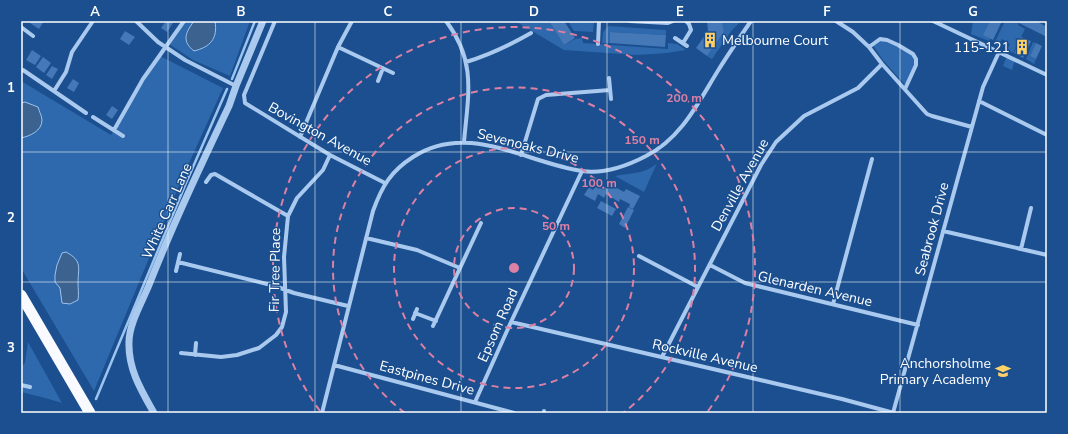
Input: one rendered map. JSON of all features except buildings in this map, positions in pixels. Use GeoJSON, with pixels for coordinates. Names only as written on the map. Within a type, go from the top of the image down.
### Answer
{"type":"FeatureCollection","features":[{"type":"Feature","properties":{"kind":"highway"},"geometry":{"type":"LineString","coordinates":[[21,295],[47,342],[90,413]]}},
{"type":"Feature","properties":{"kind":"highway"},"geometry":{"type":"LineString","coordinates":[[47,342],[82,413]]}},
{"type":"Feature","properties":{"kind":"street"},"geometry":{"type":"LineString","coordinates":[[54,91],[66,72],[72,52],[93,21]]}},
{"type":"Feature","properties":{"kind":"street"},"geometry":{"type":"LineString","coordinates":[[136,21],[166,48],[185,60],[236,86]]}},
{"type":"Feature","properties":{"kind":"street"},"geometry":{"type":"LineString","coordinates":[[114,130],[143,79],[184,21]]}},
{"type":"Feature","properties":{"kind":"street","name":"White Carr Lane"},"geometry":{"type":"LineString","coordinates":[[154,413],[139,388],[132,370],[129,353],[130,332],[156,267],[229,106],[263,21]]}},
{"type":"Feature","properties":{"kind":"street","name":"Bovington Avenue"},"geometry":{"type":"LineString","coordinates":[[275,21],[244,95],[245,103],[330,155],[385,183]]}},
{"type":"Feature","properties":{"kind":"street"},"geometry":{"type":"LineString","coordinates":[[300,137],[338,46],[352,21]]}},
{"type":"Feature","properties":{"kind":"street"},"geometry":{"type":"LineString","coordinates":[[446,21],[459,44],[466,62],[469,100],[464,142]]}},
{"type":"Feature","properties":{"kind":"street"},"geometry":{"type":"LineString","coordinates":[[598,44],[599,21]]}},
{"type":"Feature","properties":{"kind":"street"},"geometry":{"type":"LineString","coordinates":[[630,21],[668,23],[673,21]]}},
{"type":"Feature","properties":{"kind":"street"},"geometry":{"type":"LineString","coordinates":[[683,43],[691,30],[686,21]]}},
{"type":"Feature","properties":{"kind":"street","name":"Sevenoaks Drive"},"geometry":{"type":"LineString","coordinates":[[322,413],[348,306],[376,202],[385,183],[400,166],[417,154],[437,146],[447,143],[464,142],[482,144],[582,171],[604,170],[625,166],[648,156],[670,140],[686,122],[751,21]]}},
{"type":"Feature","properties":{"kind":"street"},"geometry":{"type":"LineString","coordinates":[[836,21],[853,32],[869,47],[882,64],[927,114],[972,127]]}},
{"type":"Feature","properties":{"kind":"street"},"geometry":{"type":"LineString","coordinates":[[933,21],[1047,75]]}},
{"type":"Feature","properties":{"kind":"street"},"geometry":{"type":"LineString","coordinates":[[21,27],[33,36]]}},
{"type":"Feature","properties":{"kind":"street"},"geometry":{"type":"LineString","coordinates":[[466,62],[495,52],[531,33]]}},
{"type":"Feature","properties":{"kind":"street"},"geometry":{"type":"LineString","coordinates":[[675,38],[687,46]]}},
{"type":"Feature","properties":{"kind":"street"},"geometry":{"type":"LineString","coordinates":[[869,47],[880,38],[887,40],[913,54],[916,59],[916,65],[905,89]]}},
{"type":"Feature","properties":{"kind":"street"},"geometry":{"type":"LineString","coordinates":[[338,46],[393,74]]}},
{"type":"Feature","properties":{"kind":"street","name":"Seabrook Drive"},"geometry":{"type":"LineString","coordinates":[[894,413],[983,87],[999,52]]}},
{"type":"Feature","properties":{"kind":"street","name":"Denville Avenue"},"geometry":{"type":"LineString","coordinates":[[662,357],[761,165],[776,142],[804,116],[858,88],[882,64]]}},
{"type":"Feature","properties":{"kind":"street"},"geometry":{"type":"LineString","coordinates":[[378,81],[383,68]]}},
{"type":"Feature","properties":{"kind":"street"},"geometry":{"type":"LineString","coordinates":[[23,70],[86,113]]}},
{"type":"Feature","properties":{"kind":"street"},"geometry":{"type":"LineString","coordinates":[[608,78],[611,99]]}},
{"type":"Feature","properties":{"kind":"street"},"geometry":{"type":"LineString","coordinates":[[521,155],[538,99],[546,95],[610,90]]}},
{"type":"Feature","properties":{"kind":"street"},"geometry":{"type":"LineString","coordinates":[[979,101],[1047,135]]}},
{"type":"Feature","properties":{"kind":"street"},"geometry":{"type":"LineString","coordinates":[[93,116],[123,136]]}},
{"type":"Feature","properties":{"kind":"street","name":"Fir Tree Place"},"geometry":{"type":"LineString","coordinates":[[181,353],[221,357],[237,355],[259,348],[268,342],[279,331],[285,318],[286,291],[284,257],[288,216],[297,198],[323,170],[330,155]]}},
{"type":"Feature","properties":{"kind":"street"},"geometry":{"type":"LineString","coordinates":[[833,304],[872,159]]}},
{"type":"Feature","properties":{"kind":"street","name":"Epsom Road"},"geometry":{"type":"LineString","coordinates":[[475,402],[582,171]]}},
{"type":"Feature","properties":{"kind":"street"},"geometry":{"type":"LineString","coordinates":[[206,182],[210,175],[215,174],[288,216]]}},
{"type":"Feature","properties":{"kind":"street"},"geometry":{"type":"LineString","coordinates":[[1021,249],[1031,208]]}},
{"type":"Feature","properties":{"kind":"street"},"geometry":{"type":"LineString","coordinates":[[433,326],[481,224]]}},
{"type":"Feature","properties":{"kind":"street"},"geometry":{"type":"LineString","coordinates":[[943,232],[1047,255]]}},
{"type":"Feature","properties":{"kind":"street"},"geometry":{"type":"LineString","coordinates":[[366,238],[417,250],[460,268]]}},
{"type":"Feature","properties":{"kind":"street"},"geometry":{"type":"LineString","coordinates":[[176,271],[180,254]]}},
{"type":"Feature","properties":{"kind":"street"},"geometry":{"type":"LineString","coordinates":[[639,256],[698,287]]}},
{"type":"Feature","properties":{"kind":"street"},"geometry":{"type":"LineString","coordinates":[[178,262],[348,306]]}},
{"type":"Feature","properties":{"kind":"street","name":"Glenarden Avenue"},"geometry":{"type":"LineString","coordinates":[[710,265],[745,283],[918,325]]}},
{"type":"Feature","properties":{"kind":"street"},"geometry":{"type":"LineString","coordinates":[[413,319],[416,311],[436,321]]}},
{"type":"Feature","properties":{"kind":"street","name":"Rockville Avenue"},"geometry":{"type":"LineString","coordinates":[[511,322],[894,413]]}},
{"type":"Feature","properties":{"kind":"street"},"geometry":{"type":"LineString","coordinates":[[195,354],[196,343]]}},
{"type":"Feature","properties":{"kind":"street","name":"Eastpines Drive"},"geometry":{"type":"LineString","coordinates":[[334,365],[514,413]]}},
{"type":"Feature","properties":{"kind":"street"},"geometry":{"type":"LineString","coordinates":[[21,385],[30,387]]}},
{"type":"Feature","properties":{"kind":"shaded area"},"geometry":{"type":"Polygon","coordinates":[[[184,21],[250,21],[230,76],[193,60],[169,44],[184,21]]]}},
{"type":"Feature","properties":{"kind":"shaded area"},"geometry":{"type":"Polygon","coordinates":[[[194,21],[215,21],[216,27],[212,41],[204,47],[194,51],[187,44],[186,36],[194,21]]]}},
{"type":"Feature","properties":{"kind":"shaded area"},"geometry":{"type":"Polygon","coordinates":[[[515,21],[549,21],[564,45],[574,39],[582,38],[583,43],[668,49],[668,43],[677,44],[686,50],[636,55],[564,50],[515,21]]]}},
{"type":"Feature","properties":{"kind":"shaded area"},"geometry":{"type":"Polygon","coordinates":[[[568,21],[594,21],[593,32],[574,31],[568,21]]]}},
{"type":"Feature","properties":{"kind":"shaded area"},"geometry":{"type":"Polygon","coordinates":[[[722,21],[741,21],[732,30],[712,59],[707,56],[724,32],[722,21]]]}},
{"type":"Feature","properties":{"kind":"shaded area"},"geometry":{"type":"Polygon","coordinates":[[[973,21],[990,21],[989,41],[971,34],[973,21]]]}},
{"type":"Feature","properties":{"kind":"shaded area"},"geometry":{"type":"Polygon","coordinates":[[[1005,21],[1020,21],[1018,25],[1025,29],[1013,53],[1007,50],[1010,44],[1002,39],[998,46],[994,44],[1005,21]]]}},
{"type":"Feature","properties":{"kind":"shaded area"},"geometry":{"type":"Polygon","coordinates":[[[608,26],[666,30],[666,35],[610,32],[610,43],[602,43],[603,32],[608,26]]]}},
{"type":"Feature","properties":{"kind":"shaded area"},"geometry":{"type":"Polygon","coordinates":[[[880,39],[913,54],[916,65],[906,86],[883,60],[872,44],[880,39]]]}},
{"type":"Feature","properties":{"kind":"shaded area"},"geometry":{"type":"Polygon","coordinates":[[[1033,42],[1036,43],[1030,56],[1036,59],[1034,64],[1026,59],[1033,42]]]}},
{"type":"Feature","properties":{"kind":"shaded area"},"geometry":{"type":"Polygon","coordinates":[[[160,56],[223,88],[181,181],[94,391],[21,268],[21,81],[111,135],[160,56]]]}},
{"type":"Feature","properties":{"kind":"shaded area"},"geometry":{"type":"Polygon","coordinates":[[[1007,56],[1015,60],[1012,70],[1003,66],[1007,56]]]}},
{"type":"Feature","properties":{"kind":"shaded area"},"geometry":{"type":"Polygon","coordinates":[[[25,102],[38,107],[42,120],[38,130],[21,138],[21,103],[25,102]]]}},
{"type":"Feature","properties":{"kind":"shaded area"},"geometry":{"type":"Polygon","coordinates":[[[657,163],[644,192],[615,176],[643,171],[653,167],[657,163]]]}},
{"type":"Feature","properties":{"kind":"shaded area"},"geometry":{"type":"Polygon","coordinates":[[[66,252],[75,259],[79,269],[78,300],[70,304],[62,303],[60,288],[55,282],[57,265],[62,253],[66,252]]]}},
{"type":"Feature","properties":{"kind":"shaded area"},"geometry":{"type":"Polygon","coordinates":[[[28,342],[62,403],[21,392],[21,367],[25,363],[28,342]]]}},
{"type":"Feature","properties":{"kind":"waterway"},"geometry":{"type":"LineString","coordinates":[[232,79],[255,21]]}},
{"type":"Feature","properties":{"kind":"waterway"},"geometry":{"type":"LineString","coordinates":[[96,399],[227,89]]}},
{"type":"Feature","properties":{"kind":"place","name":"Melbourne Court"},"geometry":{"type":"Point","coordinates":[710,40]}},
{"type":"Feature","properties":{"kind":"place","name":"115-121"},"geometry":{"type":"Point","coordinates":[1022,47]}},
{"type":"Feature","properties":{"kind":"place","name":"Anchorsholme Primary Academy"},"geometry":{"type":"Point","coordinates":[1003,371]}}]}
